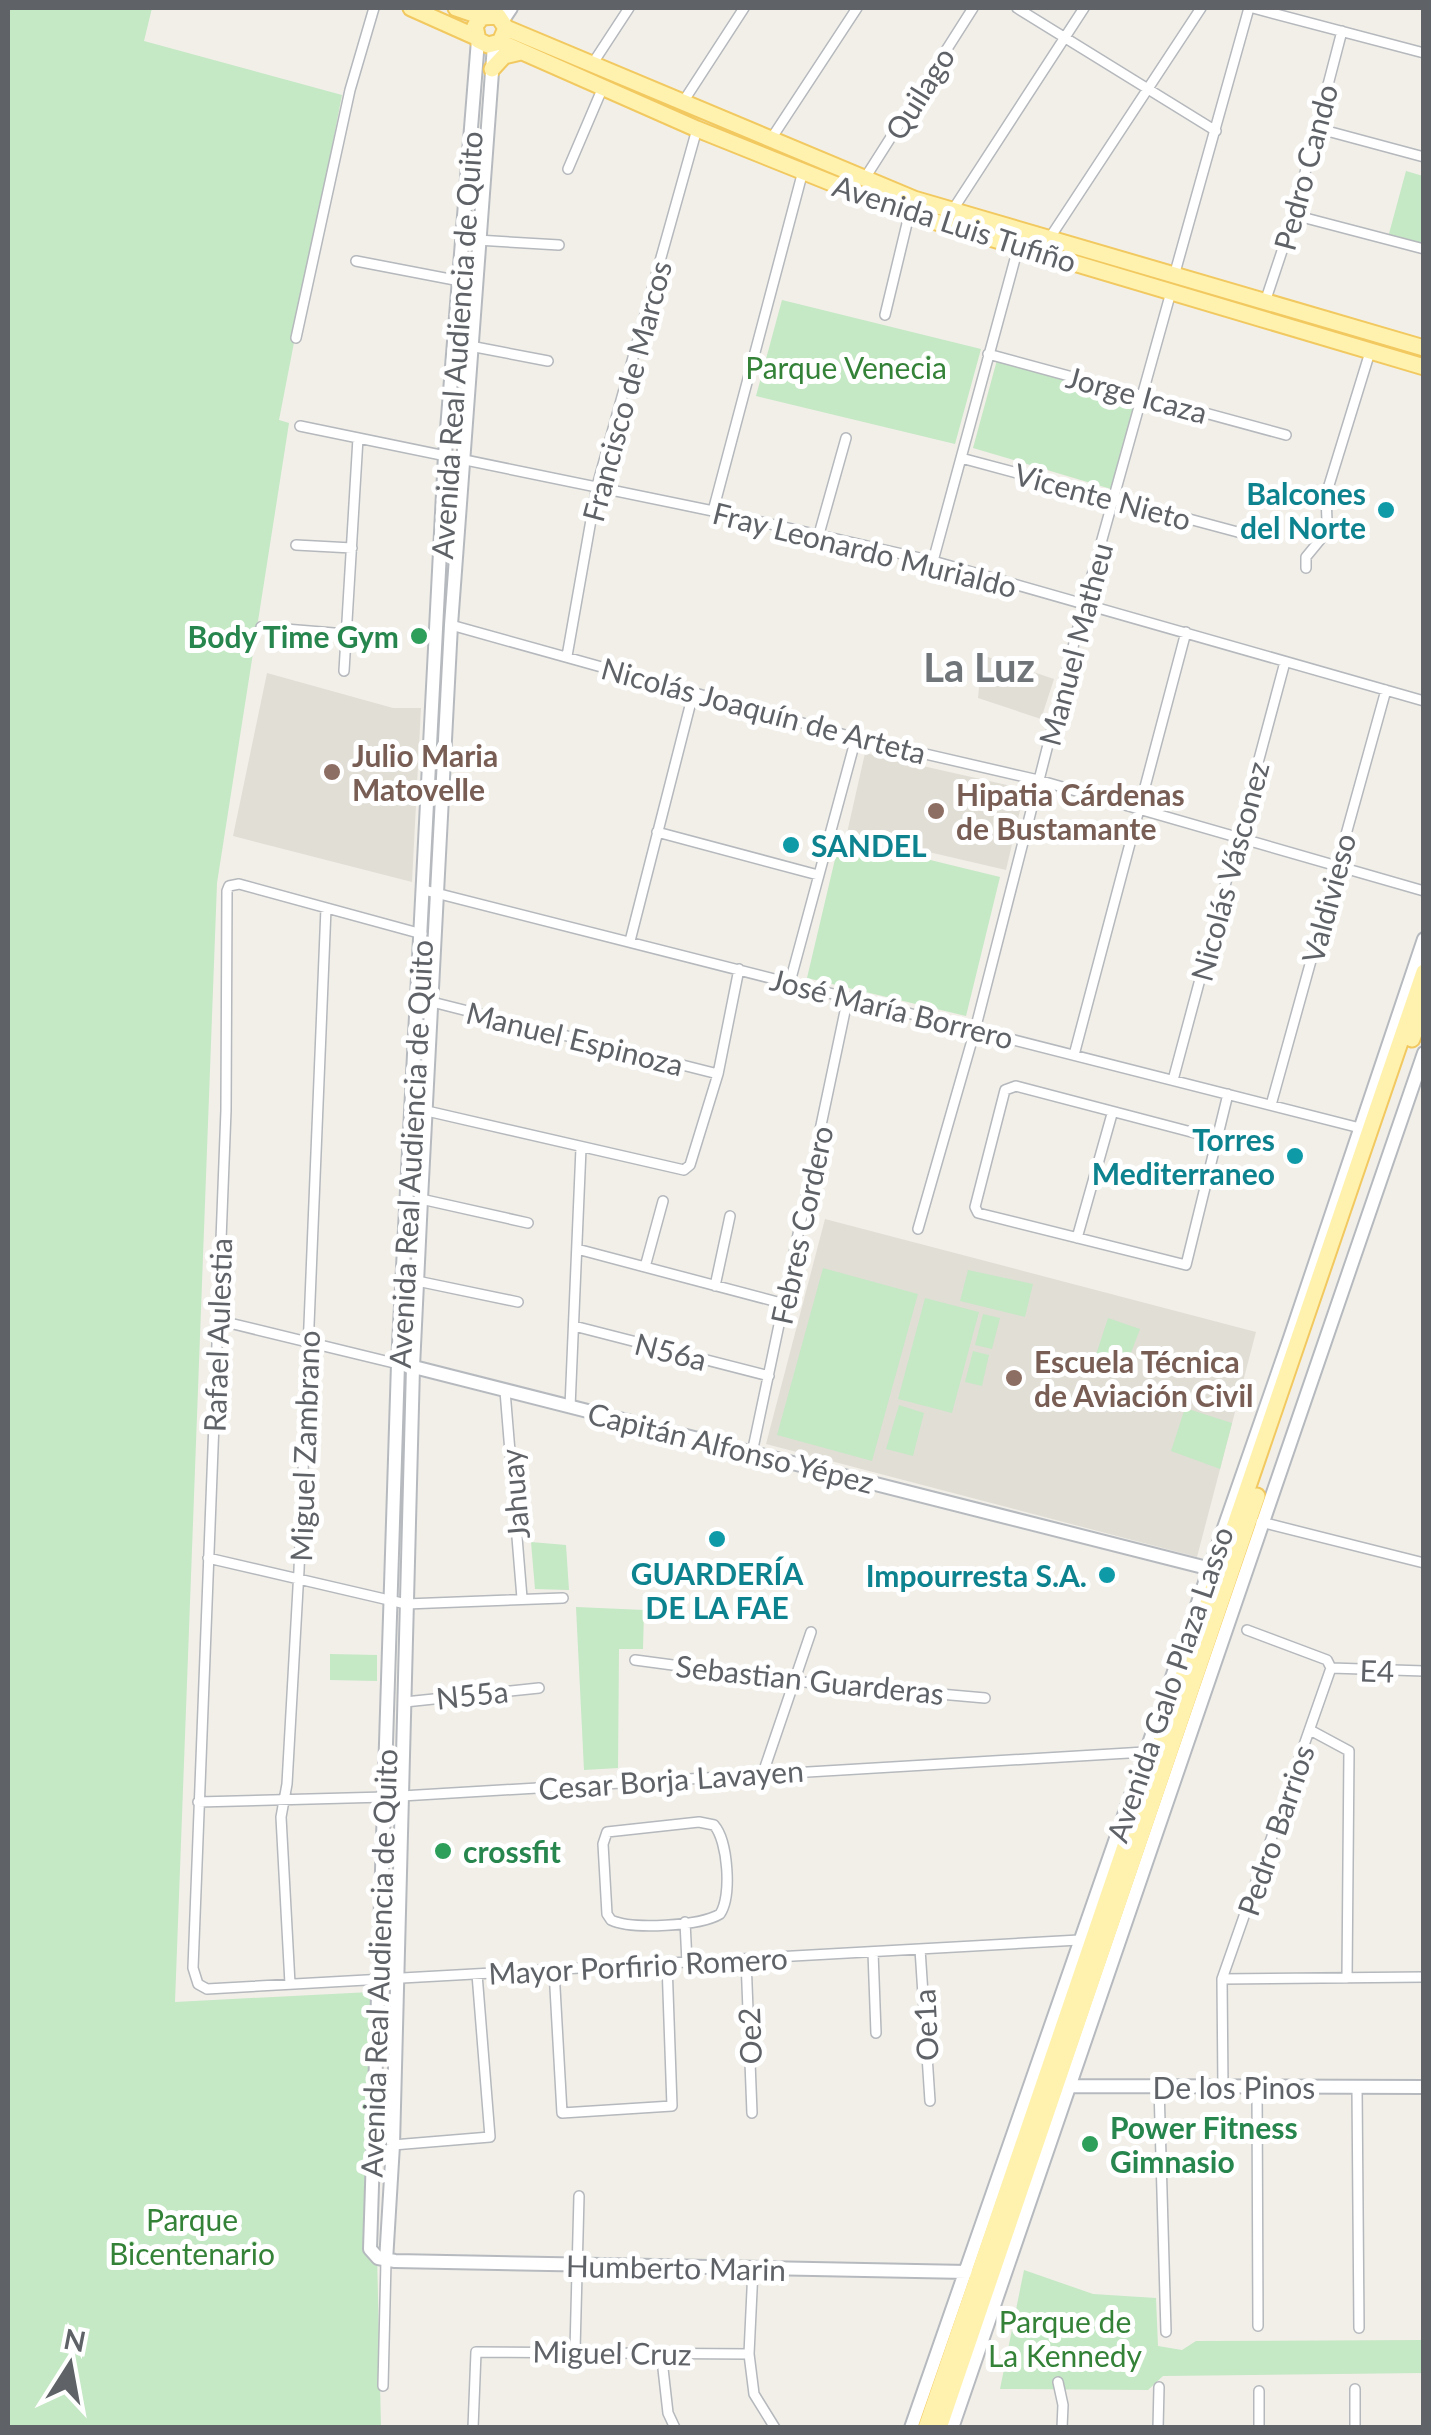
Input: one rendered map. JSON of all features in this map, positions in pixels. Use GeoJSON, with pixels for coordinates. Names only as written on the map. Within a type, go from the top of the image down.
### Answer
{"type":"FeatureCollection","features":[{"type":"Feature","properties":{"kind":"main road","name":"Avenida Luis Tufiño"},"geometry":{"type":"LineString","coordinates":[[410,8],[493,26],[523,52],[648,107],[803,171],[912,206],[1018,248],[1111,266],[1240,303],[1370,352],[1424,367]]}},
{"type":"Feature","properties":{"kind":"main road","name":"Avenida Luis Tufiño"},"geometry":{"type":"LineString","coordinates":[[456,8],[866,178],[912,206],[952,211],[1048,240],[1111,266]]}},
{"type":"Feature","properties":{"kind":"main road","name":"Avenida Real Audiencia de Quito"},"geometry":{"type":"LineString","coordinates":[[493,26],[431,891],[422,934],[376,1980],[369,2243],[374,2256],[386,2260],[393,2145],[405,1702],[406,1365],[417,1281],[432,1002],[431,891],[445,455],[460,282],[493,26]]}},
{"type":"Feature","properties":{"kind":"main road"},"geometry":{"type":"LineString","coordinates":[[492,69],[504,56],[523,52]]}},
{"type":"Feature","properties":{"kind":"main road"},"geometry":{"type":"LineString","coordinates":[[648,107],[658,91]]}},
{"type":"Feature","properties":{"kind":"main road","name":"Avenida Luis Tufiño"},"geometry":{"type":"LineString","coordinates":[[1240,303],[1265,302],[1424,348]]}},
{"type":"Feature","properties":{"kind":"main road","name":"Avenida Galo Plaza Lasso"},"geometry":{"type":"LineString","coordinates":[[911,2428],[1144,1752],[1226,1573],[1360,1128],[1424,939]]}},
{"type":"Feature","properties":{"kind":"main road","name":"Avenida Galo Plaza Lasso"},"geometry":{"type":"LineString","coordinates":[[939,2428],[1057,2086],[1424,972]]}},
{"type":"Feature","properties":{"kind":"main road","name":"Avenida Galo Plaza Lasso"},"geometry":{"type":"LineString","coordinates":[[952,2428],[1057,2086],[1226,1573],[1424,1005]]}},
{"type":"Feature","properties":{"kind":"main road","name":"Avenida Galo Plaza Lasso"},"geometry":{"type":"LineString","coordinates":[[1226,1573],[1261,1522],[1424,1053]]}},
{"type":"Feature","properties":{"kind":"main road","name":"Capitán Alfonso Yépez"},"geometry":{"type":"LineString","coordinates":[[406,1365],[1226,1573]]}},
{"type":"Feature","properties":{"kind":"main road","name":"Avenida Galo Plaza Lasso"},"geometry":{"type":"LineString","coordinates":[[926,2428],[1057,2086]]}},
{"type":"Feature","properties":{"kind":"main road","name":"De los Pinos"},"geometry":{"type":"LineString","coordinates":[[1057,2086],[1424,2087]]}},
{"type":"Feature","properties":{"kind":"main road","name":"Humberto Marin"},"geometry":{"type":"LineString","coordinates":[[386,2260],[967,2272]]}},
{"type":"Feature","properties":{"kind":"street"},"geometry":{"type":"LineString","coordinates":[[296,338],[350,90],[374,8]]}},
{"type":"Feature","properties":{"kind":"street"},"geometry":{"type":"LineString","coordinates":[[592,63],[628,8]]}},
{"type":"Feature","properties":{"kind":"street"},"geometry":{"type":"LineString","coordinates":[[683,102],[744,8]]}},
{"type":"Feature","properties":{"kind":"street"},"geometry":{"type":"LineString","coordinates":[[771,139],[857,8]]}},
{"type":"Feature","properties":{"kind":"street","name":"Quilago"},"geometry":{"type":"LineString","coordinates":[[866,178],[973,8]]}},
{"type":"Feature","properties":{"kind":"street"},"geometry":{"type":"LineString","coordinates":[[1016,8],[1216,131]]}},
{"type":"Feature","properties":{"kind":"street"},"geometry":{"type":"LineString","coordinates":[[952,211],[1084,8]]}},
{"type":"Feature","properties":{"kind":"street"},"geometry":{"type":"LineString","coordinates":[[1048,240],[1201,8]]}},
{"type":"Feature","properties":{"kind":"street"},"geometry":{"type":"LineString","coordinates":[[1251,8],[1424,53]]}},
{"type":"Feature","properties":{"kind":"street","name":"Manuel Matheu"},"geometry":{"type":"LineString","coordinates":[[918,1229],[975,1030],[1084,604],[1251,8]]}},
{"type":"Feature","properties":{"kind":"street","name":"Pedro Cando"},"geometry":{"type":"LineString","coordinates":[[1265,302],[1294,215],[1342,31]]}},
{"type":"Feature","properties":{"kind":"street"},"geometry":{"type":"LineString","coordinates":[[568,169],[602,87]]}},
{"type":"Feature","properties":{"kind":"street","name":"Francisco de Marcos"},"geometry":{"type":"LineString","coordinates":[[567,656],[597,486],[698,128]]}},
{"type":"Feature","properties":{"kind":"street"},"geometry":{"type":"LineString","coordinates":[[1316,128],[1424,157]]}},
{"type":"Feature","properties":{"kind":"street"},"geometry":{"type":"LineString","coordinates":[[712,510],[803,171]]}},
{"type":"Feature","properties":{"kind":"street"},"geometry":{"type":"LineString","coordinates":[[885,315],[912,206]]}},
{"type":"Feature","properties":{"kind":"street"},"geometry":{"type":"LineString","coordinates":[[1294,215],[1424,250]]}},
{"type":"Feature","properties":{"kind":"street"},"geometry":{"type":"LineString","coordinates":[[477,240],[560,245]]}},
{"type":"Feature","properties":{"kind":"street"},"geometry":{"type":"LineString","coordinates":[[933,561],[1018,248]]}},
{"type":"Feature","properties":{"kind":"street"},"geometry":{"type":"LineString","coordinates":[[356,260],[460,282]]}},
{"type":"Feature","properties":{"kind":"street"},"geometry":{"type":"LineString","coordinates":[[470,346],[548,361]]}},
{"type":"Feature","properties":{"kind":"street"},"geometry":{"type":"LineString","coordinates":[[1306,568],[1306,557],[1320,540],[1328,520],[1326,495],[1370,352]]}},
{"type":"Feature","properties":{"kind":"street","name":"Jorge Icaza"},"geometry":{"type":"LineString","coordinates":[[988,354],[1286,436]]}},
{"type":"Feature","properties":{"kind":"street","name":"Fray Leonardo Murialdo"},"geometry":{"type":"LineString","coordinates":[[300,426],[712,510],[933,561],[1424,701]]}},
{"type":"Feature","properties":{"kind":"street"},"geometry":{"type":"LineString","coordinates":[[344,671],[358,438]]}},
{"type":"Feature","properties":{"kind":"street"},"geometry":{"type":"LineString","coordinates":[[819,534],[846,438]]}},
{"type":"Feature","properties":{"kind":"street","name":"Vicente Nieto"},"geometry":{"type":"LineString","coordinates":[[961,458],[1245,534]]}},
{"type":"Feature","properties":{"kind":"street"},"geometry":{"type":"LineString","coordinates":[[296,545],[352,548]]}},
{"type":"Feature","properties":{"kind":"street","name":"Nicolás Joaquín de Arteta"},"geometry":{"type":"LineString","coordinates":[[451,625],[856,738],[1038,780],[1424,892]]}},
{"type":"Feature","properties":{"kind":"street"},"geometry":{"type":"LineString","coordinates":[[261,627],[346,634]]}},
{"type":"Feature","properties":{"kind":"street"},"geometry":{"type":"LineString","coordinates":[[1074,1055],[1186,632]]}},
{"type":"Feature","properties":{"kind":"street","name":"Nicolás Vásconez"},"geometry":{"type":"LineString","coordinates":[[1173,1080],[1286,662]]}},
{"type":"Feature","properties":{"kind":"street","name":"Valdivieso"},"geometry":{"type":"LineString","coordinates":[[1272,1105],[1386,690]]}},
{"type":"Feature","properties":{"kind":"street"},"geometry":{"type":"LineString","coordinates":[[630,941],[693,694]]}},
{"type":"Feature","properties":{"kind":"street"},"geometry":{"type":"LineString","coordinates":[[790,982],[856,738]]}},
{"type":"Feature","properties":{"kind":"street"},"geometry":{"type":"LineString","coordinates":[[657,832],[818,875]]}},
{"type":"Feature","properties":{"kind":"street","name":"Rafael Aulestia"},"geometry":{"type":"LineString","coordinates":[[198,1984],[194,1968],[198,1802],[226,1110],[227,891],[229,886],[240,884],[422,934]]}},
{"type":"Feature","properties":{"kind":"street","name":"José María Borrero"},"geometry":{"type":"LineString","coordinates":[[431,891],[1360,1128]]}},
{"type":"Feature","properties":{"kind":"street","name":"Miguel Zambrano"},"geometry":{"type":"LineString","coordinates":[[290,1984],[280,1817],[287,1784],[299,1578],[326,908]]}},
{"type":"Feature","properties":{"kind":"street"},"geometry":{"type":"LineString","coordinates":[[427,1110],[684,1170],[690,1165],[718,1074],[739,969]]}},
{"type":"Feature","properties":{"kind":"street","name":"Febres Cordero"},"geometry":{"type":"LineString","coordinates":[[752,1453],[848,997]]}},
{"type":"Feature","properties":{"kind":"street","name":"Manuel Espinoza"},"geometry":{"type":"LineString","coordinates":[[432,1002],[718,1074]]}},
{"type":"Feature","properties":{"kind":"street"},"geometry":{"type":"LineString","coordinates":[[1218,1140],[1016,1086],[1005,1090],[976,1210],[1186,1265],[1218,1140],[1228,1094]]}},
{"type":"Feature","properties":{"kind":"street"},"geometry":{"type":"LineString","coordinates":[[1077,1238],[1112,1114]]}},
{"type":"Feature","properties":{"kind":"street"},"geometry":{"type":"LineString","coordinates":[[570,1407],[581,1148]]}},
{"type":"Feature","properties":{"kind":"street"},"geometry":{"type":"LineString","coordinates":[[421,1200],[528,1223]]}},
{"type":"Feature","properties":{"kind":"street"},"geometry":{"type":"LineString","coordinates":[[644,1267],[663,1201]]}},
{"type":"Feature","properties":{"kind":"street"},"geometry":{"type":"LineString","coordinates":[[716,1286],[730,1216]]}},
{"type":"Feature","properties":{"kind":"street"},"geometry":{"type":"LineString","coordinates":[[577,1249],[785,1304]]}},
{"type":"Feature","properties":{"kind":"street"},"geometry":{"type":"LineString","coordinates":[[417,1281],[518,1302]]}},
{"type":"Feature","properties":{"kind":"street","name":"Capitán Alfonso Yépez"},"geometry":{"type":"LineString","coordinates":[[217,1320],[406,1365]]}},
{"type":"Feature","properties":{"kind":"street","name":"N56a"},"geometry":{"type":"LineString","coordinates":[[574,1326],[769,1376]]}},
{"type":"Feature","properties":{"kind":"street","name":"Jahuay"},"geometry":{"type":"LineString","coordinates":[[505,1390],[522,1598]]}},
{"type":"Feature","properties":{"kind":"street"},"geometry":{"type":"LineString","coordinates":[[1261,1522],[1424,1562]]}},
{"type":"Feature","properties":{"kind":"street"},"geometry":{"type":"LineString","coordinates":[[208,1558],[406,1604],[562,1598]]}},
{"type":"Feature","properties":{"kind":"street"},"geometry":{"type":"LineString","coordinates":[[1247,1630],[1327,1660],[1330,1668]]}},
{"type":"Feature","properties":{"kind":"street"},"geometry":{"type":"LineString","coordinates":[[763,1773],[811,1632]]}},
{"type":"Feature","properties":{"kind":"street","name":"Sebastian Guarderas"},"geometry":{"type":"LineString","coordinates":[[635,1660],[793,1682],[985,1698]]}},
{"type":"Feature","properties":{"kind":"street","name":"E4"},"geometry":{"type":"LineString","coordinates":[[1330,1668],[1424,1671]]}},
{"type":"Feature","properties":{"kind":"street","name":"Pedro Barrios"},"geometry":{"type":"LineString","coordinates":[[1224,2087],[1222,1980],[1330,1668]]}},
{"type":"Feature","properties":{"kind":"street","name":"N55a"},"geometry":{"type":"LineString","coordinates":[[405,1702],[539,1688]]}},
{"type":"Feature","properties":{"kind":"street"},"geometry":{"type":"LineString","coordinates":[[1310,1730],[1350,1751],[1347,1978]]}},
{"type":"Feature","properties":{"kind":"street","name":"Cesar Borja Lavayen"},"geometry":{"type":"LineString","coordinates":[[198,1802],[385,1797],[1144,1752]]}},
{"type":"Feature","properties":{"kind":"street"},"geometry":{"type":"LineString","coordinates":[[700,1822],[718,1828],[725,1906],[716,1917],[684,1922],[632,1926],[610,1920],[603,1844],[607,1832],[700,1822]]}},
{"type":"Feature","properties":{"kind":"street"},"geometry":{"type":"LineString","coordinates":[[684,1922],[686,1962]]}},
{"type":"Feature","properties":{"kind":"street","name":"Mayor Porfirio Romero"},"geometry":{"type":"LineString","coordinates":[[198,1984],[207,1989],[1079,1940]]}},
{"type":"Feature","properties":{"kind":"street","name":"Oe1a"},"geometry":{"type":"LineString","coordinates":[[920,1949],[930,2101]]}},
{"type":"Feature","properties":{"kind":"street"},"geometry":{"type":"LineString","coordinates":[[873,1952],[876,2033]]}},
{"type":"Feature","properties":{"kind":"street","name":"Oe2"},"geometry":{"type":"LineString","coordinates":[[746,1959],[752,2113]]}},
{"type":"Feature","properties":{"kind":"street"},"geometry":{"type":"LineString","coordinates":[[554,1970],[562,2113],[672,2106],[666,1964]]}},
{"type":"Feature","properties":{"kind":"street"},"geometry":{"type":"LineString","coordinates":[[393,2145],[490,2137],[477,1974]]}},
{"type":"Feature","properties":{"kind":"street"},"geometry":{"type":"LineString","coordinates":[[1222,1980],[1424,1977]]}},
{"type":"Feature","properties":{"kind":"street"},"geometry":{"type":"LineString","coordinates":[[1158,2087],[1166,2332]]}},
{"type":"Feature","properties":{"kind":"street"},"geometry":{"type":"LineString","coordinates":[[1257,2087],[1258,2326]]}},
{"type":"Feature","properties":{"kind":"street"},"geometry":{"type":"LineString","coordinates":[[1356,2088],[1359,2328]]}},
{"type":"Feature","properties":{"kind":"street"},"geometry":{"type":"LineString","coordinates":[[575,2350],[579,2196]]}},
{"type":"Feature","properties":{"kind":"street","name":"Avenida Real Audiencia de Quito"},"geometry":{"type":"LineString","coordinates":[[383,2386],[386,2260]]}},
{"type":"Feature","properties":{"kind":"street"},"geometry":{"type":"LineString","coordinates":[[753,2269],[748,2354],[754,2394],[776,2428]]}},
{"type":"Feature","properties":{"kind":"street","name":"Miguel Cruz"},"geometry":{"type":"LineString","coordinates":[[473,2428],[476,2352],[748,2354]]}},
{"type":"Feature","properties":{"kind":"street"},"geometry":{"type":"LineString","coordinates":[[661,2352],[668,2413],[675,2428]]}},
{"type":"Feature","properties":{"kind":"street"},"geometry":{"type":"LineString","coordinates":[[1058,2382],[1062,2428]]}},
{"type":"Feature","properties":{"kind":"street"},"geometry":{"type":"LineString","coordinates":[[1158,2428],[1159,2387]]}},
{"type":"Feature","properties":{"kind":"street"},"geometry":{"type":"LineString","coordinates":[[1354,2388],[1354,2428]]}},
{"type":"Feature","properties":{"kind":"street"},"geometry":{"type":"LineString","coordinates":[[1259,2391],[1259,2428]]}},
{"type":"Feature","properties":{"kind":"shaded area"},"geometry":{"type":"Polygon","coordinates":[[[982,655],[1054,679],[1041,719],[978,698],[982,655]]]}},
{"type":"Feature","properties":{"kind":"shaded area","name":"Julio Maria Matovelle"},"geometry":{"type":"Polygon","coordinates":[[[267,673],[393,708],[421,708],[412,882],[233,836],[267,673]]]}},
{"type":"Feature","properties":{"kind":"shaded area","name":"Hipatia Cárdenas de Bustamante"},"geometry":{"type":"Polygon","coordinates":[[[865,753],[1025,789],[1006,870],[847,833],[865,753]]]}},
{"type":"Feature","properties":{"kind":"shaded area","name":"Escuela Técnica de Aviación Civil"},"geometry":{"type":"Polygon","coordinates":[[[825,1219],[1256,1332],[1197,1557],[766,1444],[825,1219]]]}},
{"type":"Feature","properties":{"kind":"green space","name":"Parque Bicentenario"},"geometry":{"type":"Polygon","coordinates":[[[8,8],[152,8],[144,41],[342,95],[279,420],[289,423],[217,883],[175,2002],[371,1992],[381,2427],[8,2428],[8,8]]]}},
{"type":"Feature","properties":{"kind":"green space"},"geometry":{"type":"Polygon","coordinates":[[[1406,171],[1423,176],[1423,251],[1387,241],[1406,171]]]}},
{"type":"Feature","properties":{"kind":"green space","name":"Parque Venecia"},"geometry":{"type":"Polygon","coordinates":[[[782,300],[981,349],[955,444],[756,396],[782,300]]]}},
{"type":"Feature","properties":{"kind":"green space"},"geometry":{"type":"Polygon","coordinates":[[[997,360],[1135,400],[1111,489],[973,448],[997,360]]]}},
{"type":"Feature","properties":{"kind":"green space"},"geometry":{"type":"Polygon","coordinates":[[[840,838],[1000,877],[966,1016],[807,978],[840,838]]]}},
{"type":"Feature","properties":{"kind":"green space"},"geometry":{"type":"Polygon","coordinates":[[[823,1268],[918,1294],[872,1461],[777,1435],[823,1268]]]}},
{"type":"Feature","properties":{"kind":"green space"},"geometry":{"type":"Polygon","coordinates":[[[968,1270],[1033,1284],[1025,1317],[960,1301],[968,1270]]]}},
{"type":"Feature","properties":{"kind":"green space"},"geometry":{"type":"Polygon","coordinates":[[[925,1298],[979,1312],[952,1413],[898,1399],[925,1298]]]}},
{"type":"Feature","properties":{"kind":"green space"},"geometry":{"type":"Polygon","coordinates":[[[983,1314],[1000,1318],[992,1349],[975,1345],[983,1314]]]}},
{"type":"Feature","properties":{"kind":"green space"},"geometry":{"type":"Polygon","coordinates":[[[1108,1318],[1140,1329],[1122,1377],[1092,1367],[1108,1318]]]}},
{"type":"Feature","properties":{"kind":"green space"},"geometry":{"type":"Polygon","coordinates":[[[973,1351],[989,1355],[982,1386],[965,1382],[973,1351]]]}},
{"type":"Feature","properties":{"kind":"green space"},"geometry":{"type":"Polygon","coordinates":[[[899,1405],[924,1413],[913,1456],[886,1449],[899,1405]]]}},
{"type":"Feature","properties":{"kind":"green space"},"geometry":{"type":"Polygon","coordinates":[[[1185,1408],[1232,1423],[1220,1469],[1171,1451],[1185,1408]]]}},
{"type":"Feature","properties":{"kind":"green space"},"geometry":{"type":"Polygon","coordinates":[[[531,1542],[566,1545],[569,1590],[535,1589],[531,1542]]]}},
{"type":"Feature","properties":{"kind":"green space"},"geometry":{"type":"Polygon","coordinates":[[[576,1607],[644,1610],[643,1649],[619,1649],[618,1768],[584,1770],[576,1607]]]}},
{"type":"Feature","properties":{"kind":"green space"},"geometry":{"type":"Polygon","coordinates":[[[330,1654],[377,1655],[377,1681],[330,1680],[330,1654]]]}},
{"type":"Feature","properties":{"kind":"green space","name":"Parque de La Kennedy"},"geometry":{"type":"Polygon","coordinates":[[[1024,2270],[1093,2294],[1156,2298],[1158,2346],[1182,2350],[1196,2341],[1423,2340],[1423,2373],[1163,2376],[1148,2390],[1000,2389],[1024,2270]]]}},
{"type":"Feature","properties":{"kind":"place","name":"Balcones del Norte"},"geometry":{"type":"Point","coordinates":[1386,510]}},
{"type":"Feature","properties":{"kind":"place","name":"Body Time Gym"},"geometry":{"type":"Point","coordinates":[419,636]}},
{"type":"Feature","properties":{"kind":"place","name":"Julio Maria Matovelle"},"geometry":{"type":"Point","coordinates":[332,772]}},
{"type":"Feature","properties":{"kind":"place","name":"Hipatia Cárdenas de Bustamante"},"geometry":{"type":"Point","coordinates":[936,811]}},
{"type":"Feature","properties":{"kind":"place","name":"SANDEL"},"geometry":{"type":"Point","coordinates":[791,845]}},
{"type":"Feature","properties":{"kind":"place","name":"Torres Mediterraneo"},"geometry":{"type":"Point","coordinates":[1295,1156]}},
{"type":"Feature","properties":{"kind":"place","name":"Escuela Técnica de Aviación Civil"},"geometry":{"type":"Point","coordinates":[1014,1378]}},
{"type":"Feature","properties":{"kind":"place","name":"GUARDERÍA DE LA FAE"},"geometry":{"type":"Point","coordinates":[717,1539]}},
{"type":"Feature","properties":{"kind":"place","name":"Impourresta S.A."},"geometry":{"type":"Point","coordinates":[1107,1575]}},
{"type":"Feature","properties":{"kind":"place","name":"crossfit"},"geometry":{"type":"Point","coordinates":[443,1851]}},
{"type":"Feature","properties":{"kind":"place","name":"Power Fitness Gimnasio"},"geometry":{"type":"Point","coordinates":[1090,2144]}},
{"type":"Feature","properties":{"kind":"district","name":"La Luz"},"geometry":{"type":"Point","coordinates":[979,667]}}]}
